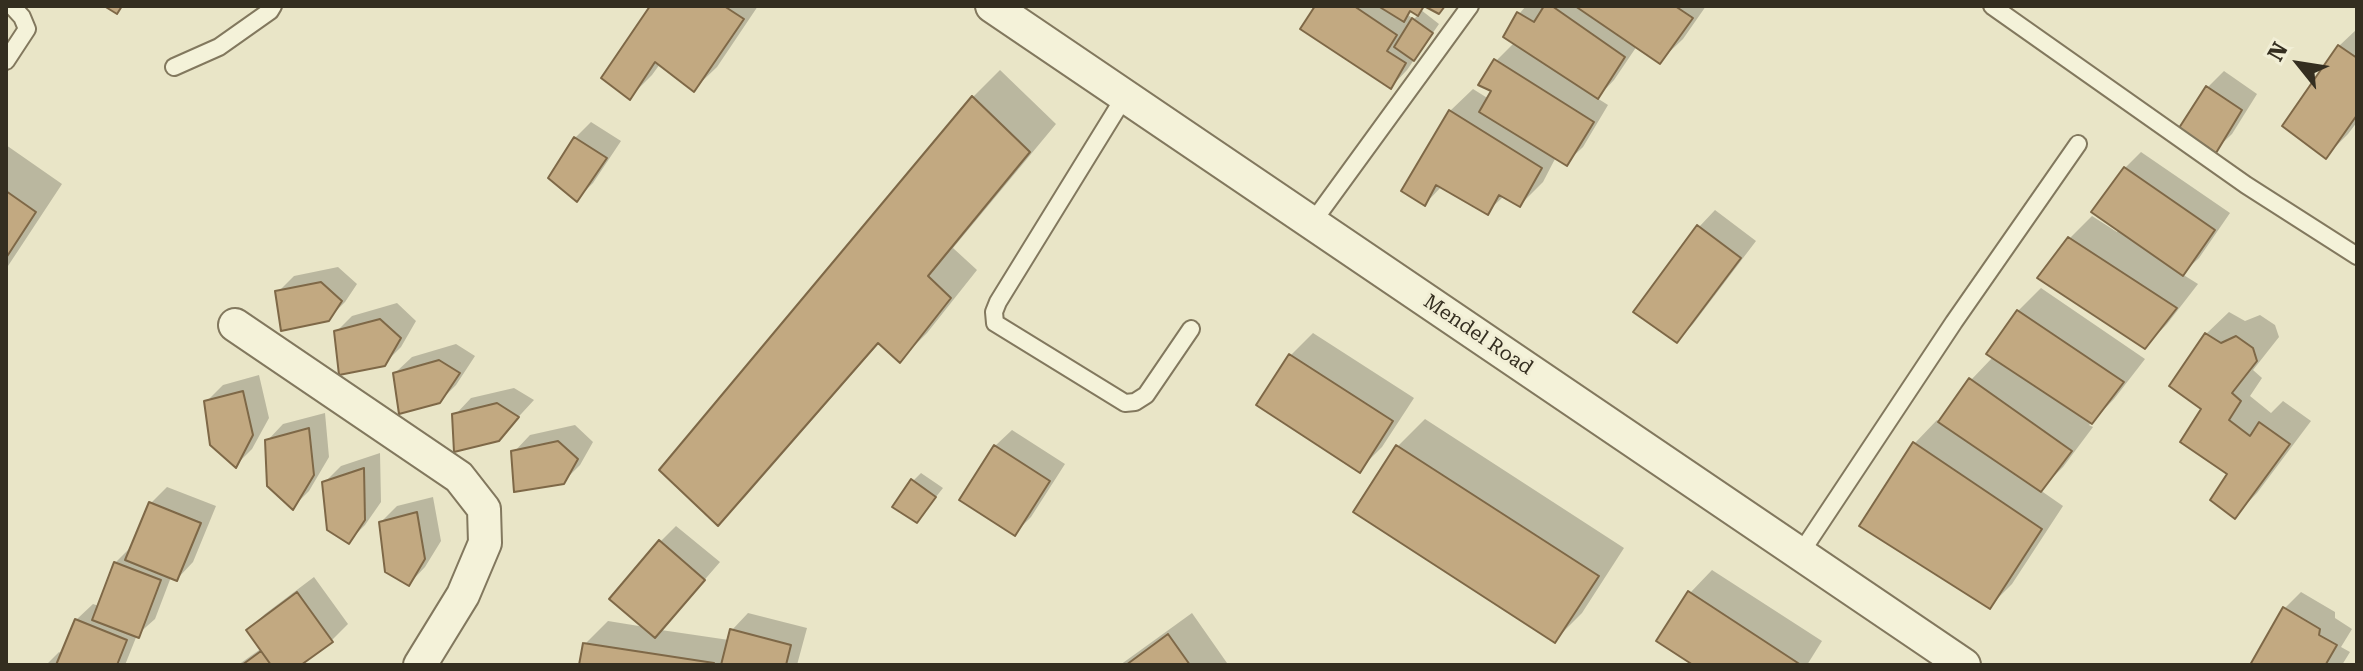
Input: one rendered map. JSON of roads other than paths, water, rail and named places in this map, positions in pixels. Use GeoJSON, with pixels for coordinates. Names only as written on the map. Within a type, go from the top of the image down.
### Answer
{"type":"FeatureCollection","features":[{"type":"Feature","properties":{"kind":"street","name":"Mendel Road"},"geometry":{"type":"LineString","coordinates":[[992,6],[1964,665]]}},
{"type":"Feature","properties":{"kind":"street"},"geometry":{"type":"LineString","coordinates":[[235,325],[459,477],[484,509],[485,543],[463,595],[420,665]]}},
{"type":"Feature","properties":{"kind":"lane"},"geometry":{"type":"LineString","coordinates":[[6,61],[27,29],[12,6]]}},
{"type":"Feature","properties":{"kind":"lane"},"geometry":{"type":"LineString","coordinates":[[174,67],[219,47],[273,6]]}},
{"type":"Feature","properties":{"kind":"lane"},"geometry":{"type":"LineString","coordinates":[[1312,223],[1470,6]]}},
{"type":"Feature","properties":{"kind":"lane"},"geometry":{"type":"LineString","coordinates":[[1992,6],[2246,185],[2357,256]]}},
{"type":"Feature","properties":{"kind":"lane"},"geometry":{"type":"LineString","coordinates":[[1125,96],[998,302],[994,312],[995,323],[1125,403],[1135,402],[1146,395],[1191,329]]}},
{"type":"Feature","properties":{"kind":"lane"},"geometry":{"type":"LineString","coordinates":[[1800,554],[1954,322],[2078,144]]}}]}
